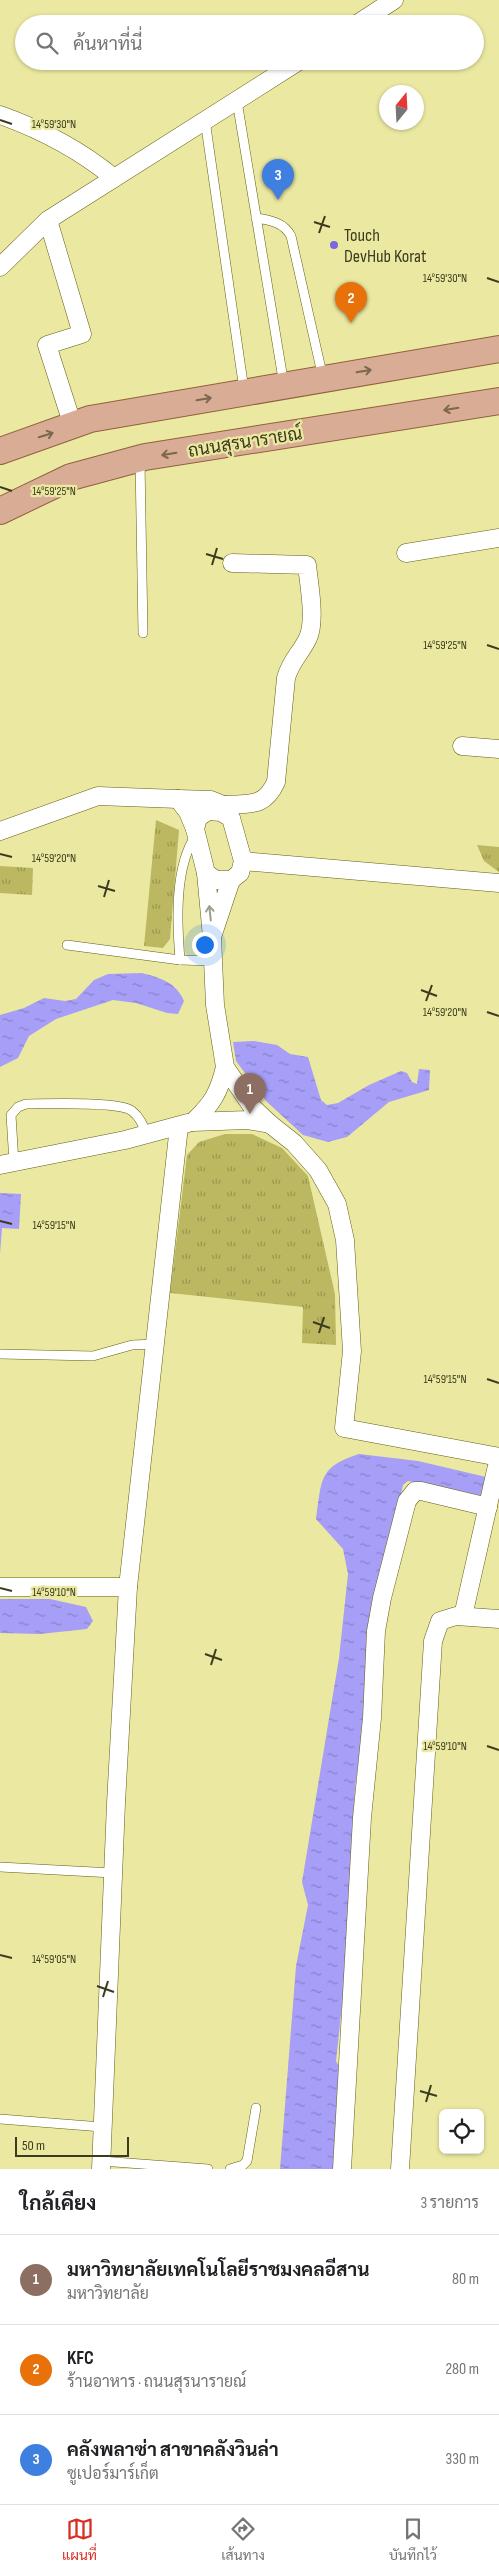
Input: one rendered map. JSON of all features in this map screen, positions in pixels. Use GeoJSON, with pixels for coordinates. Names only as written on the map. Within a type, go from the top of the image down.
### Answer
{"type":"FeatureCollection","features":[{"type":"Feature","properties":{"kind":"main road"},"geometry":{"type":"LineString","coordinates":[[0,451],[90,419],[499,348]]}},
{"type":"Feature","properties":{"kind":"main road","name":"ถนนสุรนารายณ์"},"geometry":{"type":"LineString","coordinates":[[0,511],[71,477],[140,459],[499,402]]}},
{"type":"Feature","properties":{"kind":"street"},"geometry":{"type":"LineString","coordinates":[[371,15],[394,0]]}},
{"type":"Feature","properties":{"kind":"street"},"geometry":{"type":"LineString","coordinates":[[0,267],[48,220],[285,70]]}},
{"type":"Feature","properties":{"kind":"street"},"geometry":{"type":"LineString","coordinates":[[0,115],[20,122],[85,154],[114,178]]}},
{"type":"Feature","properties":{"kind":"street"},"geometry":{"type":"LineString","coordinates":[[48,220],[82,334],[47,345],[73,426]]}},
{"type":"Feature","properties":{"kind":"street"},"geometry":{"type":"LineString","coordinates":[[406,553],[499,538]]}},
{"type":"Feature","properties":{"kind":"street"},"geometry":{"type":"LineString","coordinates":[[195,832],[198,818],[208,811],[228,812],[265,800],[270,794],[276,782],[286,678],[291,662],[308,639],[312,628],[308,565],[232,563]]}},
{"type":"Feature","properties":{"kind":"street"},"geometry":{"type":"LineString","coordinates":[[462,746],[499,749]]}},
{"type":"Feature","properties":{"kind":"street"},"geometry":{"type":"LineString","coordinates":[[0,831],[98,796],[211,800],[228,812],[243,861],[240,873],[231,880],[212,937]]}},
{"type":"Feature","properties":{"kind":"street"},"geometry":{"type":"LineString","coordinates":[[101,2165],[113,1872],[128,1587],[156,1344],[186,1124],[211,1105],[220,1086],[225,1067],[215,1005],[212,937],[206,873],[188,812],[178,799]]}},
{"type":"Feature","properties":{"kind":"street"},"geometry":{"type":"LineString","coordinates":[[243,861],[499,883]]}},
{"type":"Feature","properties":{"kind":"street"},"geometry":{"type":"LineString","coordinates":[[206,873],[216,880],[231,880]]}},
{"type":"Feature","properties":{"kind":"street"},"geometry":{"type":"LineString","coordinates":[[225,1067],[253,1108],[294,1143],[318,1170],[337,1204],[345,1240],[352,1350],[344,1428],[499,1457],[463,1616]]}},
{"type":"Feature","properties":{"kind":"street"},"geometry":{"type":"LineString","coordinates":[[7,1164],[186,1124],[247,1120],[270,1124]]}},
{"type":"Feature","properties":{"kind":"street"},"geometry":{"type":"LineString","coordinates":[[342,2169],[362,1818],[372,1718],[376,1632],[382,1598],[407,1501],[415,1492],[421,1491],[489,1507]]}},
{"type":"Feature","properties":{"kind":"street"},"geometry":{"type":"LineString","coordinates":[[0,1587],[128,1587]]}},
{"type":"Feature","properties":{"kind":"street"},"geometry":{"type":"LineString","coordinates":[[400,2169],[433,1641],[440,1621],[456,1616],[499,1619]]}},
{"type":"Feature","properties":{"kind":"lane"},"geometry":{"type":"LineString","coordinates":[[237,101],[284,385]]}},
{"type":"Feature","properties":{"kind":"lane"},"geometry":{"type":"LineString","coordinates":[[205,120],[245,392]]}},
{"type":"Feature","properties":{"kind":"lane"},"geometry":{"type":"LineString","coordinates":[[256,218],[287,228],[291,236],[323,378]]}},
{"type":"Feature","properties":{"kind":"lane"},"geometry":{"type":"LineString","coordinates":[[140,459],[143,633]]}},
{"type":"Feature","properties":{"kind":"lane"},"geometry":{"type":"LineString","coordinates":[[180,960],[180,892],[183,859],[195,832]]}},
{"type":"Feature","properties":{"kind":"lane"},"geometry":{"type":"LineString","coordinates":[[67,945],[180,960],[213,961]]}},
{"type":"Feature","properties":{"kind":"lane"},"geometry":{"type":"LineString","coordinates":[[7,1164],[11,1115],[18,1107],[26,1104],[128,1108],[141,1121],[146,1134]]}},
{"type":"Feature","properties":{"kind":"lane"},"geometry":{"type":"LineString","coordinates":[[0,1354],[93,1356],[132,1346],[156,1344]]}},
{"type":"Feature","properties":{"kind":"lane"},"geometry":{"type":"LineString","coordinates":[[0,1866],[113,1872]]}},
{"type":"Feature","properties":{"kind":"lane"},"geometry":{"type":"LineString","coordinates":[[230,2169],[243,2165],[248,2160],[256,2108]]}},
{"type":"Feature","properties":{"kind":"lane"},"geometry":{"type":"LineString","coordinates":[[0,2119],[102,2127]]}},
{"type":"Feature","properties":{"kind":"lane"},"geometry":{"type":"LineString","coordinates":[[101,2165],[208,2169]]}},
{"type":"Feature","properties":{"kind":"green space"},"geometry":{"type":"Polygon","coordinates":[[[156,820],[179,830],[170,939],[163,948],[144,946],[156,820]]]}},
{"type":"Feature","properties":{"kind":"green space"},"geometry":{"type":"Polygon","coordinates":[[[477,845],[499,847],[499,872],[484,861],[477,845]]]}},
{"type":"Feature","properties":{"kind":"green space"},"geometry":{"type":"Polygon","coordinates":[[[0,866],[33,868],[32,895],[0,893],[0,866]]]}},
{"type":"Feature","properties":{"kind":"green space"},"geometry":{"type":"Polygon","coordinates":[[[225,1134],[252,1134],[282,1148],[308,1176],[335,1294],[336,1345],[302,1343],[303,1307],[170,1293],[187,1155],[199,1142],[225,1134]]]}},
{"type":"Feature","properties":{"kind":"water"},"geometry":{"type":"Polygon","coordinates":[[[142,973],[161,979],[177,989],[184,1001],[178,1014],[167,1013],[136,1003],[113,1000],[56,1019],[29,1036],[18,1058],[0,1067],[0,1015],[24,1008],[44,998],[65,1001],[76,999],[94,980],[108,974],[142,973]]]}},
{"type":"Feature","properties":{"kind":"water"},"geometry":{"type":"Polygon","coordinates":[[[254,1041],[277,1045],[290,1054],[308,1057],[321,1100],[327,1105],[338,1103],[369,1085],[401,1071],[407,1073],[412,1082],[417,1084],[419,1069],[430,1070],[429,1090],[389,1102],[347,1137],[328,1142],[303,1135],[266,1101],[236,1061],[233,1042],[254,1041]]]}},
{"type":"Feature","properties":{"kind":"water"},"geometry":{"type":"Polygon","coordinates":[[[0,1193],[21,1194],[19,1229],[2,1228],[0,1254],[0,1193]]]}},
{"type":"Feature","properties":{"kind":"water"},"geometry":{"type":"Polygon","coordinates":[[[359,1454],[418,1461],[499,1480],[499,1499],[408,1481],[403,1485],[384,1565],[355,1789],[345,1978],[336,2061],[344,2076],[338,2169],[280,2169],[296,1966],[308,1905],[302,1882],[339,1658],[348,1574],[343,1549],[316,1519],[319,1494],[324,1477],[336,1464],[359,1454]]]}},
{"type":"Feature","properties":{"kind":"water"},"geometry":{"type":"Polygon","coordinates":[[[0,1599],[50,1599],[86,1607],[93,1621],[87,1629],[40,1634],[0,1633],[0,1599]]]}},
{"type":"Feature","properties":{"kind":"place","name":"คลังพลาซ่า สาขาคลังวินล่า"},"geometry":{"type":"Point","coordinates":[278,200]}},
{"type":"Feature","properties":{"kind":"place","name":"Touch DevHub Korat"},"geometry":{"type":"Point","coordinates":[334,245]}},
{"type":"Feature","properties":{"kind":"place","name":"KFC"},"geometry":{"type":"Point","coordinates":[351,323]}},
{"type":"Feature","properties":{"kind":"place","name":"มหาวิทยาลัยเทคโนโลยีราชมงคลอีสาน"},"geometry":{"type":"Point","coordinates":[250,1114]}}]}
